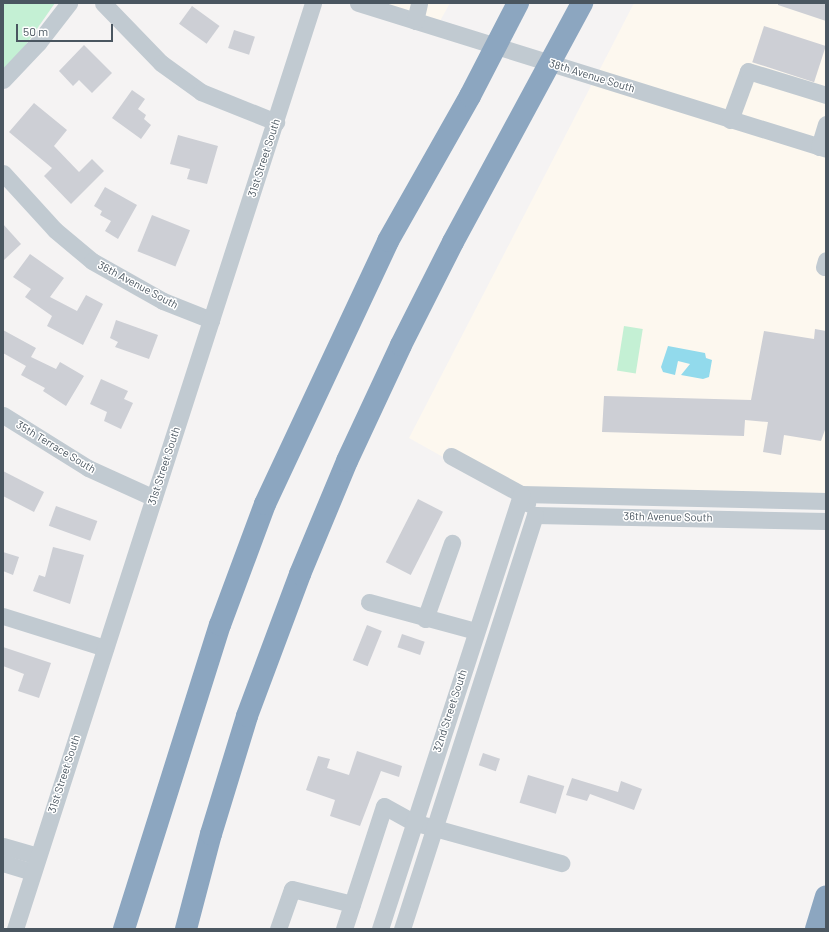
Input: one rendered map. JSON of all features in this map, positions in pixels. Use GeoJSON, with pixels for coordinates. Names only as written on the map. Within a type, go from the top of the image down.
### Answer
{"type":"FeatureCollection","features":[{"type":"Feature","properties":{"kind":"highway"},"geometry":{"type":"LineString","coordinates":[[186,929],[211,834],[248,716],[303,566],[401,344],[453,242],[564,41],[582,3]]}},
{"type":"Feature","properties":{"kind":"highway"},"geometry":{"type":"LineString","coordinates":[[124,929],[218,632],[265,504],[388,241],[470,96],[517,7]]}},
{"type":"Feature","properties":{"kind":"highway"},"geometry":{"type":"LineString","coordinates":[[816,929],[826,897]]}},
{"type":"Feature","properties":{"kind":"street"},"geometry":{"type":"LineString","coordinates":[[3,80],[38,43],[68,3]]}},
{"type":"Feature","properties":{"kind":"street"},"geometry":{"type":"LineString","coordinates":[[103,3],[161,63],[201,92],[276,122]]}},
{"type":"Feature","properties":{"kind":"street","name":"31st Street South"},"geometry":{"type":"LineString","coordinates":[[15,929],[210,320],[276,122],[313,3]]}},
{"type":"Feature","properties":{"kind":"street","name":"38th Avenue South"},"geometry":{"type":"LineString","coordinates":[[358,3],[822,148]]}},
{"type":"Feature","properties":{"kind":"street"},"geometry":{"type":"LineString","coordinates":[[415,21],[419,3]]}},
{"type":"Feature","properties":{"kind":"street"},"geometry":{"type":"LineString","coordinates":[[730,120],[748,71],[826,96]]}},
{"type":"Feature","properties":{"kind":"street"},"geometry":{"type":"LineString","coordinates":[[822,148],[826,124]]}},
{"type":"Feature","properties":{"kind":"street","name":"36th Avenue South"},"geometry":{"type":"LineString","coordinates":[[3,173],[55,230],[92,261],[163,301],[210,320]]}},
{"type":"Feature","properties":{"kind":"street","name":"35th Terrace South"},"geometry":{"type":"LineString","coordinates":[[3,415],[88,468],[154,498]]}},
{"type":"Feature","properties":{"kind":"street","name":"36th Avenue South"},"geometry":{"type":"LineString","coordinates":[[451,456],[521,494],[826,501]]}},
{"type":"Feature","properties":{"kind":"street","name":"36th Avenue South"},"geometry":{"type":"LineString","coordinates":[[521,494],[535,515],[681,516],[826,520]]}},
{"type":"Feature","properties":{"kind":"street","name":"32nd Street South"},"geometry":{"type":"LineString","coordinates":[[380,929],[413,822],[521,494]]}},
{"type":"Feature","properties":{"kind":"street"},"geometry":{"type":"LineString","coordinates":[[678,497],[681,516]]}},
{"type":"Feature","properties":{"kind":"street","name":"32nd Street South"},"geometry":{"type":"LineString","coordinates":[[402,929],[535,515]]}},
{"type":"Feature","properties":{"kind":"street"},"geometry":{"type":"LineString","coordinates":[[425,619],[452,543]]}},
{"type":"Feature","properties":{"kind":"street"},"geometry":{"type":"LineString","coordinates":[[369,602],[425,619],[476,631]]}},
{"type":"Feature","properties":{"kind":"street"},"geometry":{"type":"LineString","coordinates":[[3,616],[105,648]]}},
{"type":"Feature","properties":{"kind":"street"},"geometry":{"type":"LineString","coordinates":[[344,929],[384,806],[413,822],[561,863]]}},
{"type":"Feature","properties":{"kind":"street"},"geometry":{"type":"LineString","coordinates":[[3,846],[38,856]]}},
{"type":"Feature","properties":{"kind":"street"},"geometry":{"type":"LineString","coordinates":[[3,864],[33,872]]}},
{"type":"Feature","properties":{"kind":"street"},"geometry":{"type":"LineString","coordinates":[[278,929],[292,889],[352,904]]}},
{"type":"Feature","properties":{"kind":"shaded area"},"geometry":{"type":"Polygon","coordinates":[[[383,3],[450,3],[440,21],[383,3]]]}},
{"type":"Feature","properties":{"kind":"shaded area"},"geometry":{"type":"Polygon","coordinates":[[[634,3],[826,3],[826,142],[599,71],[634,3]]]}},
{"type":"Feature","properties":{"kind":"shaded area"},"geometry":{"type":"Polygon","coordinates":[[[592,84],[826,157],[826,493],[525,487],[448,447],[443,457],[409,438],[592,84]]]}},
{"type":"Feature","properties":{"kind":"green space"},"geometry":{"type":"Polygon","coordinates":[[[55,3],[25,46],[3,70],[3,4],[55,3]]]}},
{"type":"Feature","properties":{"kind":"green space"},"geometry":{"type":"Polygon","coordinates":[[[624,326],[643,329],[636,373],[617,370],[624,326]]]}},
{"type":"Feature","properties":{"kind":"water"},"geometry":{"type":"Polygon","coordinates":[[[668,346],[705,353],[706,358],[712,360],[709,377],[703,379],[681,375],[690,364],[678,361],[675,375],[663,372],[661,367],[668,346]]]}},
{"type":"Feature","properties":{"kind":"building"},"geometry":{"type":"Polygon","coordinates":[[[778,3],[826,3],[826,21],[778,5],[778,3]]]}},
{"type":"Feature","properties":{"kind":"building"},"geometry":{"type":"Polygon","coordinates":[[[192,6],[220,26],[207,44],[179,24],[192,6]]]}},
{"type":"Feature","properties":{"kind":"building"},"geometry":{"type":"Polygon","coordinates":[[[764,26],[826,46],[814,82],[752,62],[764,26]]]}},
{"type":"Feature","properties":{"kind":"building"},"geometry":{"type":"Polygon","coordinates":[[[234,30],[255,37],[249,55],[228,48],[234,30]]]}},
{"type":"Feature","properties":{"kind":"building"},"geometry":{"type":"Polygon","coordinates":[[[84,45],[112,73],[92,93],[79,80],[73,86],[59,71],[84,45]]]}},
{"type":"Feature","properties":{"kind":"building"},"geometry":{"type":"Polygon","coordinates":[[[132,90],[145,99],[138,109],[146,115],[144,119],[151,125],[141,139],[112,118],[132,90]]]}},
{"type":"Feature","properties":{"kind":"building"},"geometry":{"type":"Polygon","coordinates":[[[34,103],[67,130],[54,146],[79,172],[92,159],[104,171],[71,204],[44,176],[52,168],[9,132],[34,103]]]}},
{"type":"Feature","properties":{"kind":"building"},"geometry":{"type":"Polygon","coordinates":[[[178,135],[218,146],[207,184],[187,179],[190,169],[170,164],[178,135]]]}},
{"type":"Feature","properties":{"kind":"building"},"geometry":{"type":"Polygon","coordinates":[[[105,187],[137,205],[118,239],[105,231],[111,221],[100,215],[102,211],[94,206],[105,187]]]}},
{"type":"Feature","properties":{"kind":"building"},"geometry":{"type":"Polygon","coordinates":[[[152,215],[190,230],[175,267],[137,251],[152,215]]]}},
{"type":"Feature","properties":{"kind":"building"},"geometry":{"type":"Polygon","coordinates":[[[3,224],[21,244],[3,261],[3,224]]]}},
{"type":"Feature","properties":{"kind":"building"},"geometry":{"type":"Polygon","coordinates":[[[30,254],[64,278],[50,297],[77,311],[86,295],[103,304],[83,345],[47,326],[52,316],[25,297],[31,289],[13,277],[30,254]]]}},
{"type":"Feature","properties":{"kind":"building"},"geometry":{"type":"Polygon","coordinates":[[[116,320],[158,335],[149,359],[115,347],[118,342],[110,338],[116,320]]]}},
{"type":"Feature","properties":{"kind":"building"},"geometry":{"type":"Polygon","coordinates":[[[815,329],[826,331],[826,427],[821,441],[784,435],[781,455],[763,452],[768,422],[745,420],[744,436],[602,432],[604,396],[751,400],[764,331],[814,339],[815,329]]]}},
{"type":"Feature","properties":{"kind":"building"},"geometry":{"type":"Polygon","coordinates":[[[3,330],[36,348],[31,357],[56,369],[60,362],[84,376],[66,406],[43,391],[45,388],[21,375],[26,366],[3,353],[3,330]]]}},
{"type":"Feature","properties":{"kind":"building"},"geometry":{"type":"Polygon","coordinates":[[[101,379],[128,391],[124,399],[133,403],[121,429],[104,421],[107,412],[90,404],[101,379]]]}},
{"type":"Feature","properties":{"kind":"building"},"geometry":{"type":"Polygon","coordinates":[[[3,471],[44,492],[34,512],[3,496],[3,471]]]}},
{"type":"Feature","properties":{"kind":"building"},"geometry":{"type":"Polygon","coordinates":[[[418,499],[443,512],[411,575],[386,562],[418,499]]]}},
{"type":"Feature","properties":{"kind":"building"},"geometry":{"type":"Polygon","coordinates":[[[56,506],[97,521],[90,541],[49,526],[56,506]]]}},
{"type":"Feature","properties":{"kind":"building"},"geometry":{"type":"Polygon","coordinates":[[[53,547],[84,555],[70,604],[33,591],[39,575],[45,577],[53,547]]]}},
{"type":"Feature","properties":{"kind":"building"},"geometry":{"type":"Polygon","coordinates":[[[3,552],[19,557],[13,575],[3,571],[3,552]]]}},
{"type":"Feature","properties":{"kind":"building"},"geometry":{"type":"Polygon","coordinates":[[[367,625],[382,631],[368,666],[353,660],[367,625]]]}},
{"type":"Feature","properties":{"kind":"building"},"geometry":{"type":"Polygon","coordinates":[[[402,634],[425,642],[420,655],[397,647],[402,634]]]}},
{"type":"Feature","properties":{"kind":"building"},"geometry":{"type":"Polygon","coordinates":[[[3,647],[51,663],[39,698],[18,691],[24,674],[3,666],[3,647]]]}},
{"type":"Feature","properties":{"kind":"building"},"geometry":{"type":"Polygon","coordinates":[[[357,751],[402,766],[399,777],[381,771],[360,826],[330,816],[335,800],[306,790],[318,756],[330,759],[327,768],[349,775],[357,751]]]}},
{"type":"Feature","properties":{"kind":"building"},"geometry":{"type":"Polygon","coordinates":[[[483,753],[500,759],[496,771],[479,765],[483,753]]]}},
{"type":"Feature","properties":{"kind":"building"},"geometry":{"type":"Polygon","coordinates":[[[528,775],[564,786],[556,814],[520,803],[528,775]]]}},
{"type":"Feature","properties":{"kind":"building"},"geometry":{"type":"Polygon","coordinates":[[[572,778],[618,792],[621,781],[642,789],[634,810],[590,794],[587,801],[566,795],[572,778]]]}}]}
